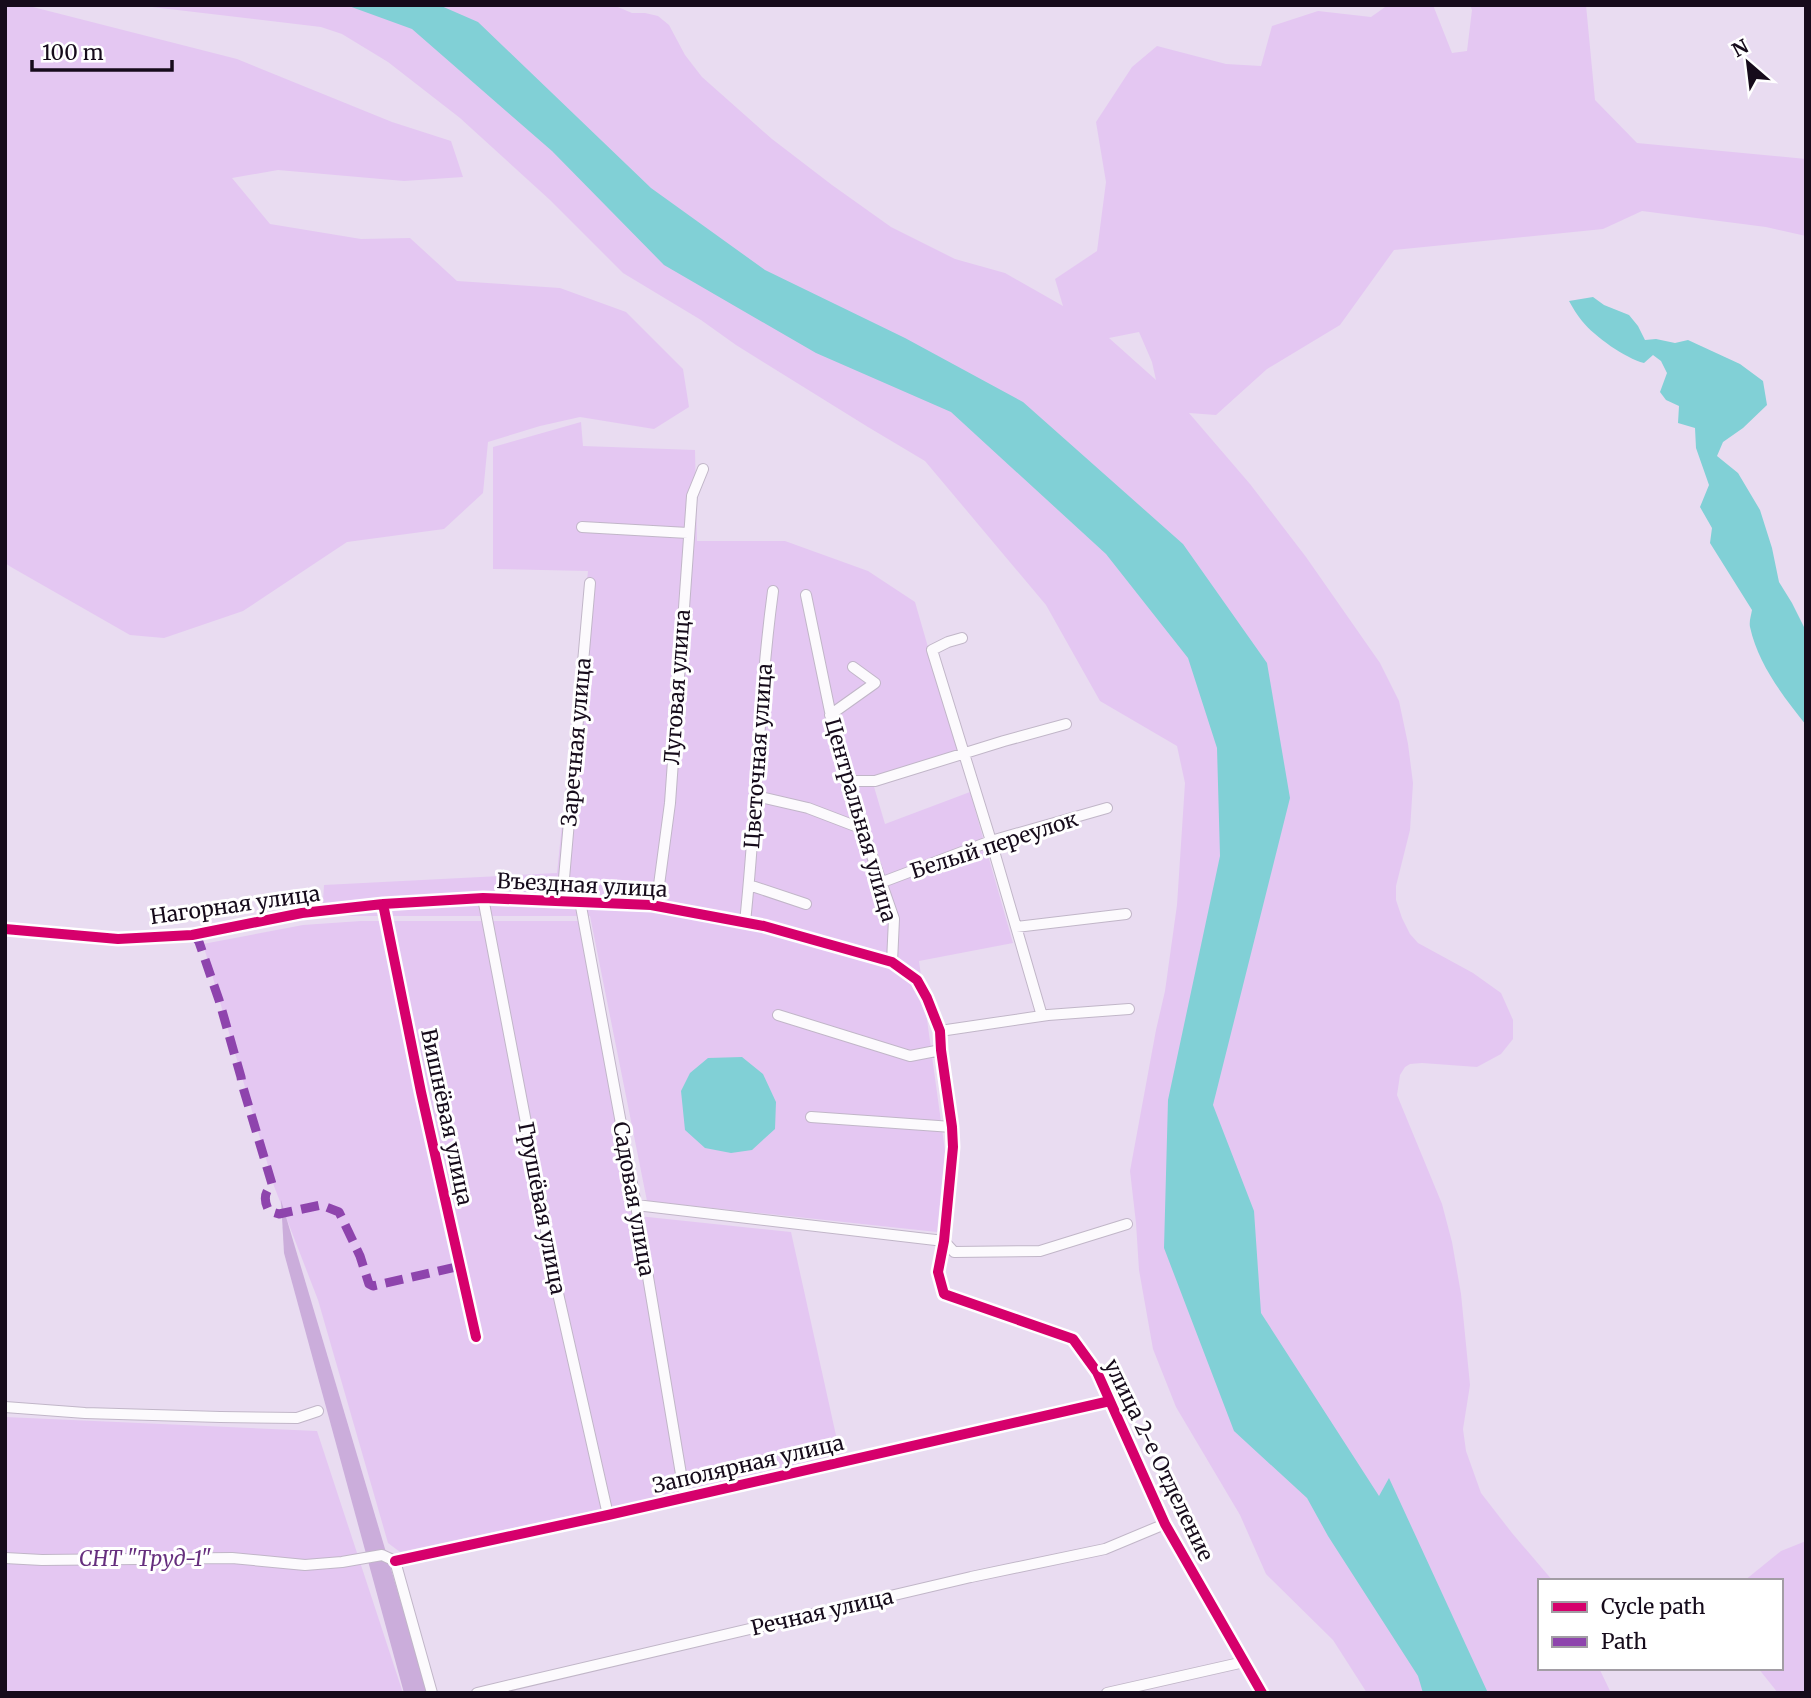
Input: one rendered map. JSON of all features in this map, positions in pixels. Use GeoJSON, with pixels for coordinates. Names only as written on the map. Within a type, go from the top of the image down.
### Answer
{"type":"FeatureCollection","features":[{"type":"Feature","properties":{"kind":"street","name":"Луговая улица"},"geometry":{"type":"LineString","coordinates":[[651,905],[659,885],[670,803],[692,496],[703,469]]}},
{"type":"Feature","properties":{"kind":"street"},"geometry":{"type":"LineString","coordinates":[[582,527],[688,533]]}},
{"type":"Feature","properties":{"kind":"street","name":"Заречная улица"},"geometry":{"type":"LineString","coordinates":[[562,901],[590,583]]}},
{"type":"Feature","properties":{"kind":"street","name":"Цветочная улица"},"geometry":{"type":"LineString","coordinates":[[745,922],[765,648],[774,591]]}},
{"type":"Feature","properties":{"kind":"street","name":"Центральная улица"},"geometry":{"type":"LineString","coordinates":[[806,596],[846,781],[894,919],[892,962]]}},
{"type":"Feature","properties":{"kind":"street"},"geometry":{"type":"LineString","coordinates":[[962,638],[932,650],[1042,1016]]}},
{"type":"Feature","properties":{"kind":"street"},"geometry":{"type":"LineString","coordinates":[[831,715],[875,683],[853,667]]}},
{"type":"Feature","properties":{"kind":"street"},"geometry":{"type":"LineString","coordinates":[[846,781],[875,781],[1066,724]]}},
{"type":"Feature","properties":{"kind":"street"},"geometry":{"type":"LineString","coordinates":[[756,796],[808,808],[863,829]]}},
{"type":"Feature","properties":{"kind":"street","name":"Белый переулок"},"geometry":{"type":"LineString","coordinates":[[880,883],[991,841],[1107,808]]}},
{"type":"Feature","properties":{"kind":"street"},"geometry":{"type":"LineString","coordinates":[[749,885],[806,904]]}},
{"type":"Feature","properties":{"kind":"street","name":"Въездная улица"},"geometry":{"type":"LineString","coordinates":[[344,909],[483,898],[580,901],[651,905],[745,922],[892,962],[917,981],[940,1031]]}},
{"type":"Feature","properties":{"kind":"street","name":"Грушёвая улица"},"geometry":{"type":"LineString","coordinates":[[483,898],[548,1249],[608,1515]]}},
{"type":"Feature","properties":{"kind":"street","name":"Садовая улица"},"geometry":{"type":"LineString","coordinates":[[580,901],[636,1205],[685,1498]]}},
{"type":"Feature","properties":{"kind":"street","name":"Вишнёвая улица"},"geometry":{"type":"LineString","coordinates":[[383,904],[421,1092],[476,1337]]}},
{"type":"Feature","properties":{"kind":"street","name":"Нагорная улица"},"geometry":{"type":"LineString","coordinates":[[5,929],[118,939],[180,936],[302,913],[344,909]]}},
{"type":"Feature","properties":{"kind":"street"},"geometry":{"type":"LineString","coordinates":[[1016,927],[1126,914]]}},
{"type":"Feature","properties":{"kind":"street"},"geometry":{"type":"LineString","coordinates":[[940,1031],[1042,1016],[1129,1009]]}},
{"type":"Feature","properties":{"kind":"street"},"geometry":{"type":"LineString","coordinates":[[778,1015],[910,1056],[941,1050]]}},
{"type":"Feature","properties":{"kind":"street","name":"улица 2-е Отделение"},"geometry":{"type":"LineString","coordinates":[[940,1031],[953,1147],[944,1241],[938,1272],[944,1294],[1073,1339],[1097,1372],[1165,1524],[1262,1693]]}},
{"type":"Feature","properties":{"kind":"street"},"geometry":{"type":"LineString","coordinates":[[811,1117],[952,1127]]}},
{"type":"Feature","properties":{"kind":"street"},"geometry":{"type":"LineString","coordinates":[[636,1205],[944,1241],[954,1252],[1040,1251],[1127,1224]]}},
{"type":"Feature","properties":{"kind":"street","name":"Заполярная улица"},"geometry":{"type":"LineString","coordinates":[[5,1558],[232,1558],[305,1565],[382,1555],[395,1561],[1110,1401]]}},
{"type":"Feature","properties":{"kind":"street"},"geometry":{"type":"LineString","coordinates":[[5,1407],[85,1413],[233,1418],[297,1418],[318,1411]]}},
{"type":"Feature","properties":{"kind":"street","name":"Речная улица"},"geometry":{"type":"LineString","coordinates":[[477,1693],[971,1577],[1105,1549],[1165,1524]]}},
{"type":"Feature","properties":{"kind":"street"},"geometry":{"type":"LineString","coordinates":[[395,1561],[432,1693]]}},
{"type":"Feature","properties":{"kind":"street"},"geometry":{"type":"LineString","coordinates":[[1107,1693],[1244,1662]]}},
{"type":"Feature","properties":{"kind":"green space"},"geometry":{"type":"Polygon","coordinates":[[[5,5],[25,5],[237,59],[392,122],[451,141],[463,177],[404,181],[278,170],[232,178],[270,224],[361,239],[410,238],[457,281],[560,288],[626,312],[683,369],[689,407],[654,429],[580,417],[488,442],[483,493],[444,529],[347,542],[243,611],[164,638],[130,635],[11,567],[5,563],[5,5]]]}},
{"type":"Feature","properties":{"kind":"green space"},"geometry":{"type":"Polygon","coordinates":[[[135,5],[613,5],[632,13],[658,16],[669,25],[685,55],[702,77],[772,139],[832,185],[891,227],[955,259],[1005,273],[1063,306],[1055,279],[1097,251],[1106,182],[1096,122],[1132,67],[1157,46],[1226,64],[1261,66],[1272,26],[1318,11],[1371,17],[1388,5],[1433,5],[1452,53],[1467,51],[1472,10],[1470,5],[1586,5],[1595,100],[1637,143],[1806,159],[1806,236],[1766,227],[1642,211],[1603,229],[1394,250],[1340,325],[1267,369],[1216,415],[1189,413],[1250,484],[1306,557],[1380,663],[1399,701],[1413,783],[1410,830],[1396,886],[1396,900],[1402,918],[1418,943],[1473,973],[1501,993],[1513,1020],[1513,1039],[1501,1054],[1477,1067],[1410,1064],[1400,1075],[1397,1095],[1442,1204],[1452,1242],[1461,1294],[1470,1385],[1463,1429],[1466,1451],[1481,1493],[1551,1579],[1538,1579],[1538,1670],[1600,1670],[1611,1693],[1367,1693],[1333,1640],[1266,1574],[1240,1515],[1176,1407],[1153,1349],[1139,1270],[1130,1171],[1165,991],[1177,905],[1185,783],[1177,746],[1100,701],[1046,605],[925,461],[623,273],[550,200],[460,118],[388,62],[342,34],[321,27],[135,5]],[[1139,332],[1109,338],[1156,380],[1152,362],[1139,332]]]}},
{"type":"Feature","properties":{"kind":"green space"},"geometry":{"type":"Polygon","coordinates":[[[581,422],[583,446],[695,450],[697,541],[785,541],[868,571],[915,602],[958,751],[872,780],[885,824],[970,792],[1013,943],[919,961],[945,1151],[937,1232],[647,1201],[590,916],[322,916],[324,885],[557,873],[588,571],[493,569],[493,447],[581,422]]]}},
{"type":"Feature","properties":{"kind":"green space"},"geometry":{"type":"Polygon","coordinates":[[[361,921],[580,921],[638,1216],[791,1232],[841,1458],[400,1552],[388,1543],[318,1300],[274,1186],[203,944],[303,925],[361,921]]]}},
{"type":"Feature","properties":{"kind":"green space","name":"СНТ \"Труд-1\""},"geometry":{"type":"Polygon","coordinates":[[[5,1417],[317,1431],[403,1693],[5,1693],[5,1417]]]}},
{"type":"Feature","properties":{"kind":"green space"},"geometry":{"type":"Polygon","coordinates":[[[1806,1541],[1806,1693],[1778,1693],[1760,1670],[1783,1670],[1783,1579],[1746,1579],[1781,1551],[1806,1541]]]}},
{"type":"Feature","properties":{"kind":"shaded area"},"geometry":{"type":"Polygon","coordinates":[[[346,5],[439,5],[478,22],[651,188],[765,270],[905,338],[1023,402],[1183,544],[1267,663],[1290,798],[1213,1105],[1254,1211],[1261,1313],[1379,1496],[1389,1478],[1488,1693],[1423,1693],[1418,1676],[1328,1536],[1307,1498],[1234,1431],[1164,1248],[1168,1100],[1220,856],[1217,748],[1188,658],[1106,554],[951,412],[816,353],[664,265],[552,151],[412,29],[346,5]]]}},
{"type":"Feature","properties":{"kind":"shaded area"},"geometry":{"type":"Polygon","coordinates":[[[1593,297],[1604,305],[1629,315],[1645,340],[1675,343],[1688,340],[1740,364],[1763,381],[1767,405],[1743,428],[1723,442],[1717,456],[1738,473],[1760,510],[1779,582],[1806,631],[1806,725],[1765,667],[1750,627],[1752,610],[1710,543],[1712,528],[1700,507],[1709,485],[1696,448],[1695,428],[1678,423],[1679,406],[1666,400],[1660,392],[1667,373],[1661,361],[1653,355],[1644,363],[1611,346],[1594,334],[1569,301],[1593,297]]]}},
{"type":"Feature","properties":{"kind":"shaded area"},"geometry":{"type":"Polygon","coordinates":[[[742,1057],[763,1074],[776,1102],[775,1129],[752,1150],[731,1153],[705,1148],[685,1130],[681,1091],[690,1073],[708,1058],[742,1057]]]}},
{"type":"Feature","properties":{"kind":"shaded area"},"geometry":{"type":"Polygon","coordinates":[[[281,1200],[428,1693],[404,1693],[284,1253],[281,1200]]]}},
{"type":"Feature","properties":{"kind":"marked path"},"geometry":{"type":"LineString","coordinates":[[194,935],[199,942],[219,1000],[272,1184],[265,1197],[269,1211],[279,1214],[321,1205],[339,1212],[360,1256],[369,1284],[373,1286],[461,1266]]}},
{"type":"Feature","properties":{"kind":"cycle path"},"geometry":{"type":"LineString","coordinates":[[5,929],[118,939],[192,935],[302,913],[383,904],[483,898],[651,905],[764,926],[892,962],[917,980],[940,1031],[953,1147],[944,1241],[938,1272],[944,1294],[1073,1339],[1097,1372],[1165,1524],[1262,1693]]}},
{"type":"Feature","properties":{"kind":"cycle path"},"geometry":{"type":"LineString","coordinates":[[383,904],[421,1092],[476,1337]]}},
{"type":"Feature","properties":{"kind":"cycle path"},"geometry":{"type":"LineString","coordinates":[[395,1561],[1110,1401]]}}]}
